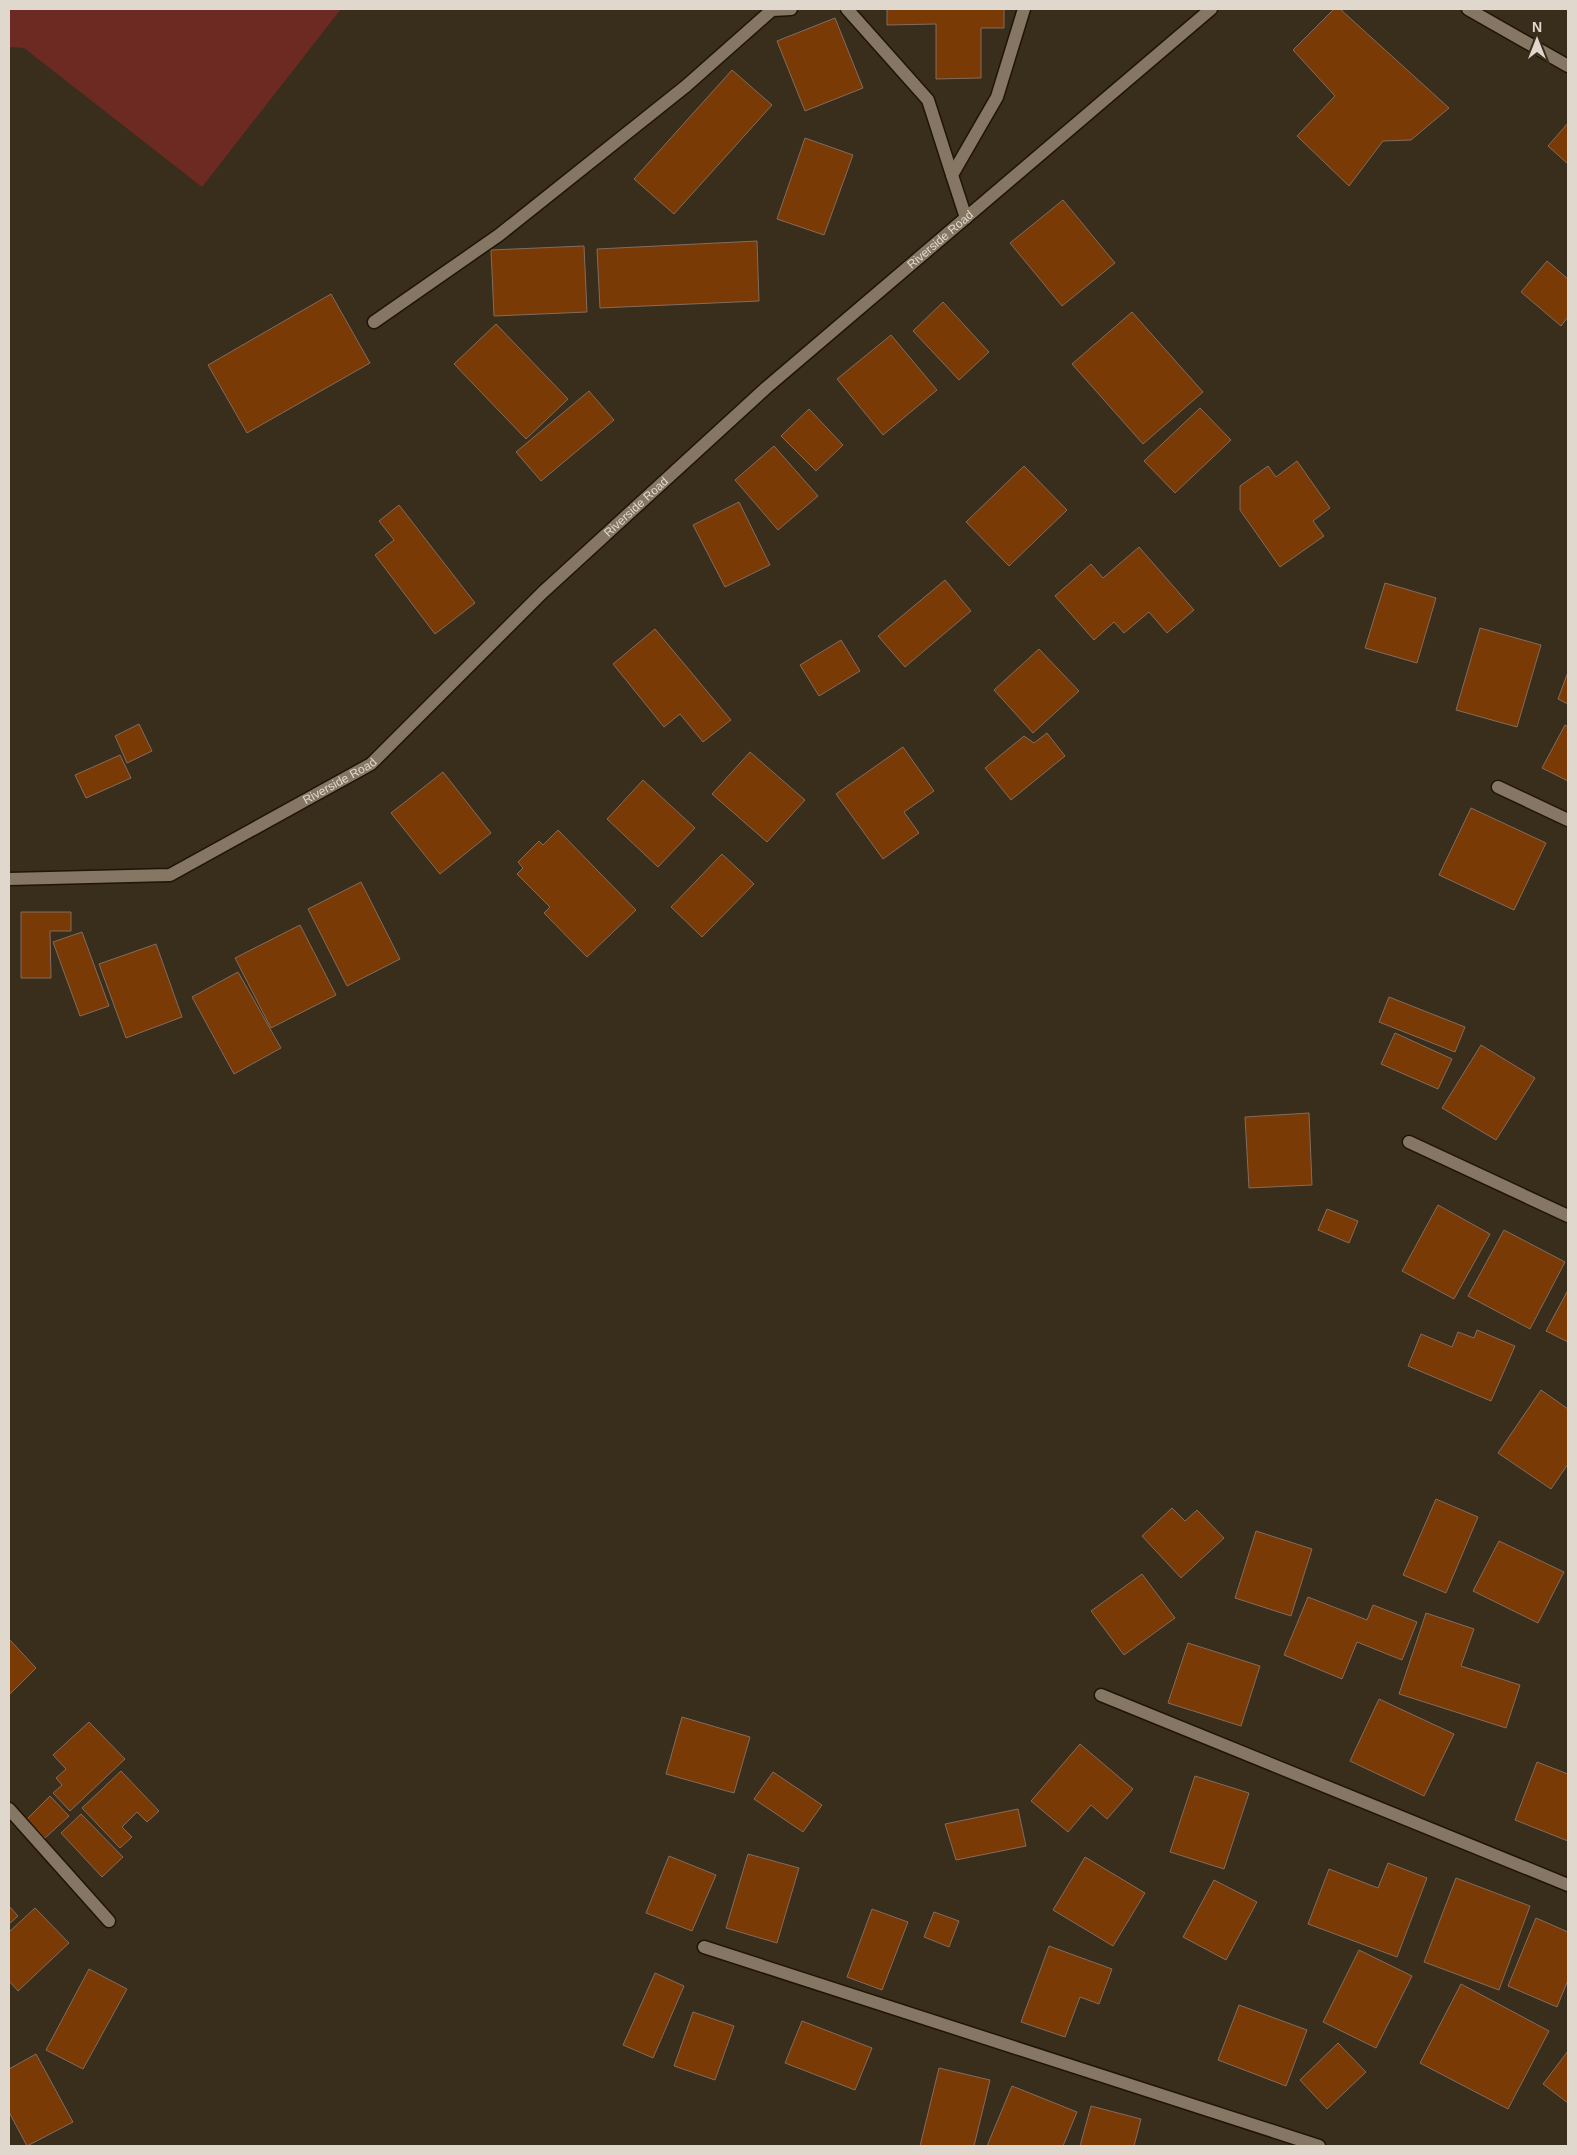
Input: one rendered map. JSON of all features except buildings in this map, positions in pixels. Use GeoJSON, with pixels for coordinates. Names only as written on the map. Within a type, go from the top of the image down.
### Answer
{"type":"FeatureCollection","features":[{"type":"Feature","properties":{"kind":"street"},"geometry":{"type":"LineString","coordinates":[[374,322],[499,235],[686,86],[772,10],[791,9]]}},
{"type":"Feature","properties":{"kind":"street"},"geometry":{"type":"LineString","coordinates":[[847,9],[928,100],[966,218]]}},
{"type":"Feature","properties":{"kind":"street"},"geometry":{"type":"LineString","coordinates":[[952,174],[997,97],[1024,9]]}},
{"type":"Feature","properties":{"kind":"street","name":"Riverside Road"},"geometry":{"type":"LineString","coordinates":[[9,879],[170,876],[371,764],[542,593],[744,408],[1212,9]]}},
{"type":"Feature","properties":{"kind":"street"},"geometry":{"type":"LineString","coordinates":[[1468,9],[1568,66]]}},
{"type":"Feature","properties":{"kind":"street"},"geometry":{"type":"LineString","coordinates":[[1498,787],[1568,820]]}},
{"type":"Feature","properties":{"kind":"street"},"geometry":{"type":"LineString","coordinates":[[1409,1142],[1568,1216]]}},
{"type":"Feature","properties":{"kind":"street"},"geometry":{"type":"LineString","coordinates":[[1101,1695],[1568,1885]]}},
{"type":"Feature","properties":{"kind":"street"},"geometry":{"type":"LineString","coordinates":[[9,1809],[109,1921]]}},
{"type":"Feature","properties":{"kind":"street"},"geometry":{"type":"LineString","coordinates":[[704,1947],[1319,2146]]}},
{"type":"Feature","properties":{"kind":"shaded area"},"geometry":{"type":"Polygon","coordinates":[[[9,9],[341,9],[202,187],[24,48],[9,47],[9,9]]]}}]}
